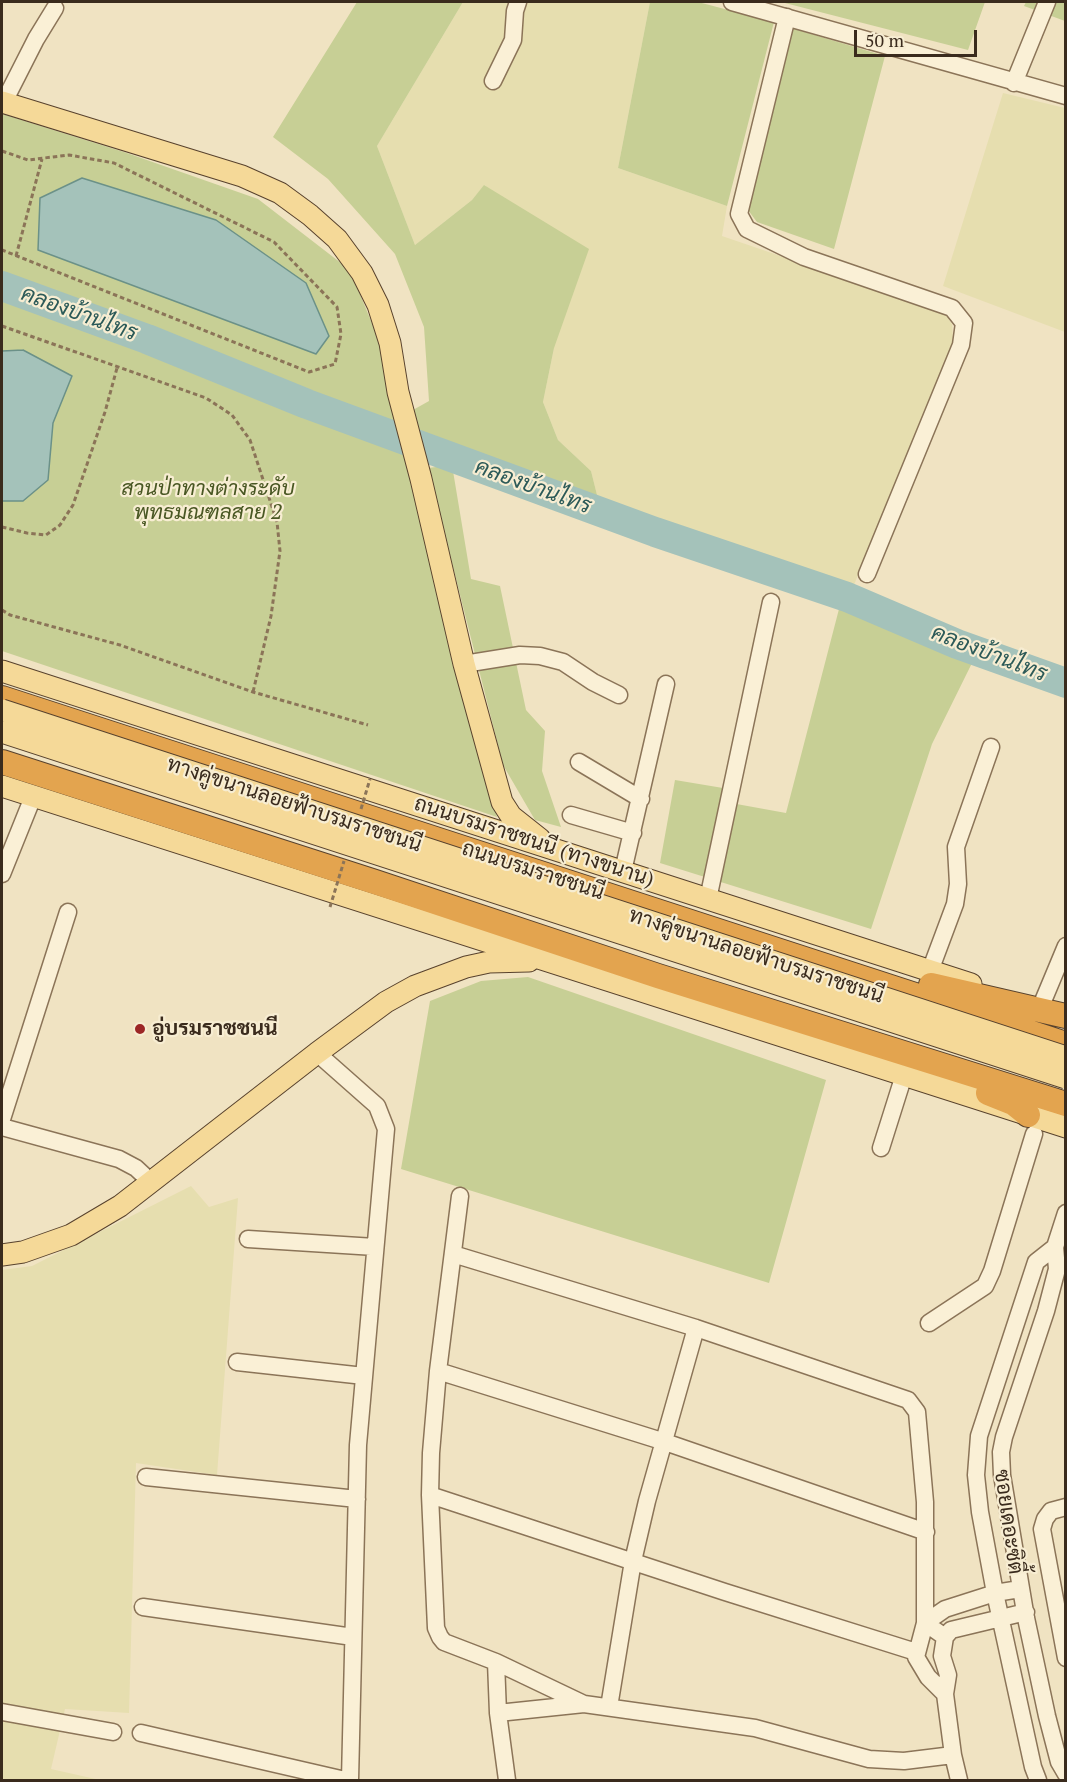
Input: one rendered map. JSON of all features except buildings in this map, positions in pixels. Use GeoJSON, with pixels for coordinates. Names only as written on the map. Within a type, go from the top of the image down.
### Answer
{"type":"FeatureCollection","features":[{"type":"Feature","properties":{"kind":"highway","name":"ถนนบรมราชชนนี"},"geometry":{"type":"LineString","coordinates":[[2,698],[1065,1044]]}},
{"type":"Feature","properties":{"kind":"highway"},"geometry":{"type":"LineString","coordinates":[[2,762],[797,1020],[1065,1104]]}},
{"type":"Feature","properties":{"kind":"highway"},"geometry":{"type":"LineString","coordinates":[[799,957],[1065,1015]]}},
{"type":"Feature","properties":{"kind":"highway"},"geometry":{"type":"LineString","coordinates":[[797,1020],[830,1038],[924,1067],[1013,1103],[1031,1124]]}},
{"type":"Feature","properties":{"kind":"main road"},"geometry":{"type":"LineString","coordinates":[[3,102],[242,176],[280,193],[337,239],[363,273],[378,305],[390,343],[398,392],[421,478],[464,664],[502,802],[511,816],[551,847]]}},
{"type":"Feature","properties":{"kind":"main road","name":"ถนนบรมราชชนนี (ทางขนาน)"},"geometry":{"type":"LineString","coordinates":[[2,671],[1065,1015]]}},
{"type":"Feature","properties":{"kind":"main road","name":"ทางคู่ขนานลอยฟ้าบรมราชชนนี"},"geometry":{"type":"LineString","coordinates":[[2,710],[1065,1057]]}},
{"type":"Feature","properties":{"kind":"main road","name":"ทางคู่ขนานลอยฟ้าบรมราชชนนี"},"geometry":{"type":"LineString","coordinates":[[2,732],[1065,1078]]}},
{"type":"Feature","properties":{"kind":"main road"},"geometry":{"type":"LineString","coordinates":[[2,786],[904,1076],[1031,1124],[1065,1127]]}},
{"type":"Feature","properties":{"kind":"main road"},"geometry":{"type":"LineString","coordinates":[[2,1255],[23,1252],[71,1235],[120,1206],[317,1053],[386,1002],[415,986],[441,975],[489,962],[551,962]]}},
{"type":"Feature","properties":{"kind":"street"},"geometry":{"type":"LineString","coordinates":[[493,81],[513,40],[518,2]]}},
{"type":"Feature","properties":{"kind":"street"},"geometry":{"type":"LineString","coordinates":[[732,2],[1065,96]]}},
{"type":"Feature","properties":{"kind":"street"},"geometry":{"type":"LineString","coordinates":[[1014,83],[1047,2]]}},
{"type":"Feature","properties":{"kind":"street"},"geometry":{"type":"LineString","coordinates":[[3,102],[55,8]]}},
{"type":"Feature","properties":{"kind":"street"},"geometry":{"type":"LineString","coordinates":[[787,18],[739,214],[747,229],[804,257],[952,308],[964,323],[961,345],[867,574]]}},
{"type":"Feature","properties":{"kind":"street"},"geometry":{"type":"LineString","coordinates":[[708,899],[771,602]]}},
{"type":"Feature","properties":{"kind":"street"},"geometry":{"type":"LineString","coordinates":[[464,664],[520,655],[540,656],[563,662],[593,682],[619,695]]}},
{"type":"Feature","properties":{"kind":"street"},"geometry":{"type":"LineString","coordinates":[[623,871],[666,684]]}},
{"type":"Feature","properties":{"kind":"street"},"geometry":{"type":"LineString","coordinates":[[930,971],[955,904],[958,884],[956,847],[992,747]]}},
{"type":"Feature","properties":{"kind":"street"},"geometry":{"type":"LineString","coordinates":[[579,762],[640,799]]}},
{"type":"Feature","properties":{"kind":"street"},"geometry":{"type":"LineString","coordinates":[[2,874],[33,797]]}},
{"type":"Feature","properties":{"kind":"street"},"geometry":{"type":"LineString","coordinates":[[571,815],[633,834]]}},
{"type":"Feature","properties":{"kind":"street"},"geometry":{"type":"LineString","coordinates":[[2,1119],[68,912]]}},
{"type":"Feature","properties":{"kind":"street"},"geometry":{"type":"LineString","coordinates":[[1041,1006],[1065,946]]}},
{"type":"Feature","properties":{"kind":"street"},"geometry":{"type":"LineString","coordinates":[[317,1053],[377,1106],[386,1128],[358,1445],[350,1780]]}},
{"type":"Feature","properties":{"kind":"street"},"geometry":{"type":"LineString","coordinates":[[881,1148],[904,1076]]}},
{"type":"Feature","properties":{"kind":"street"},"geometry":{"type":"LineString","coordinates":[[929,1323],[985,1286],[992,1271],[1031,1124]]}},
{"type":"Feature","properties":{"kind":"street"},"geometry":{"type":"LineString","coordinates":[[2,1127],[119,1159],[136,1168],[151,1182]]}},
{"type":"Feature","properties":{"kind":"street"},"geometry":{"type":"LineString","coordinates":[[460,1196],[438,1371],[431,1453],[430,1495],[436,1628],[444,1642],[496,1662],[585,1704]]}},
{"type":"Feature","properties":{"kind":"street","name":"ซอยเดอะซิตี้"},"geometry":{"type":"LineString","coordinates":[[1065,1213],[1055,1247],[1057,1269],[1046,1311],[1001,1452],[1002,1475],[1020,1588],[1047,1716],[1059,1762],[1065,1774]]}},
{"type":"Feature","properties":{"kind":"street"},"geometry":{"type":"LineString","coordinates":[[248,1239],[375,1248]]}},
{"type":"Feature","properties":{"kind":"street","name":"ซอยเดอะซิตี้"},"geometry":{"type":"LineString","coordinates":[[1038,1780],[1033,1767],[995,1593],[976,1475],[980,1436],[1036,1262],[1055,1247]]}},
{"type":"Feature","properties":{"kind":"street"},"geometry":{"type":"LineString","coordinates":[[453,1254],[696,1328],[908,1400],[917,1412],[919,1424],[926,1533],[926,1623],[916,1657],[928,1677],[945,1694]]}},
{"type":"Feature","properties":{"kind":"street"},"geometry":{"type":"LineString","coordinates":[[1022,1304],[1046,1311]]}},
{"type":"Feature","properties":{"kind":"street"},"geometry":{"type":"LineString","coordinates":[[609,1707],[633,1561],[647,1501],[696,1328]]}},
{"type":"Feature","properties":{"kind":"street"},"geometry":{"type":"LineString","coordinates":[[237,1362],[364,1376]]}},
{"type":"Feature","properties":{"kind":"street"},"geometry":{"type":"LineString","coordinates":[[438,1371],[665,1442],[926,1533]]}},
{"type":"Feature","properties":{"kind":"street"},"geometry":{"type":"LineString","coordinates":[[146,1477],[357,1499]]}},
{"type":"Feature","properties":{"kind":"street"},"geometry":{"type":"LineString","coordinates":[[430,1495],[916,1652]]}},
{"type":"Feature","properties":{"kind":"street"},"geometry":{"type":"LineString","coordinates":[[1065,1507],[1051,1511],[1042,1529],[1063,1626],[1065,1658]]}},
{"type":"Feature","properties":{"kind":"street"},"geometry":{"type":"LineString","coordinates":[[926,1623],[945,1609],[995,1593],[1020,1588]]}},
{"type":"Feature","properties":{"kind":"street"},"geometry":{"type":"LineString","coordinates":[[143,1607],[353,1638]]}},
{"type":"Feature","properties":{"kind":"street"},"geometry":{"type":"LineString","coordinates":[[959,1780],[952,1755],[945,1694],[948,1675],[942,1656],[942,1647],[945,1637],[951,1630],[1026,1612]]}},
{"type":"Feature","properties":{"kind":"street"},"geometry":{"type":"LineString","coordinates":[[926,1623],[945,1637]]}},
{"type":"Feature","properties":{"kind":"street"},"geometry":{"type":"LineString","coordinates":[[496,1662],[498,1713],[507,1780]]}},
{"type":"Feature","properties":{"kind":"street"},"geometry":{"type":"LineString","coordinates":[[498,1713],[585,1704],[755,1728],[869,1759],[904,1761],[952,1755]]}},
{"type":"Feature","properties":{"kind":"street"},"geometry":{"type":"LineString","coordinates":[[2,1713],[112,1732]]}},
{"type":"Feature","properties":{"kind":"street"},"geometry":{"type":"LineString","coordinates":[[141,1734],[345,1780]]}},
{"type":"Feature","properties":{"kind":"path"},"geometry":{"type":"LineString","coordinates":[[2,151],[28,160],[69,155],[114,164],[274,242],[336,307],[341,334],[335,364],[309,372],[2,250]]}},
{"type":"Feature","properties":{"kind":"path"},"geometry":{"type":"LineString","coordinates":[[16,256],[42,158]]}},
{"type":"Feature","properties":{"kind":"path"},"geometry":{"type":"LineString","coordinates":[[2,326],[206,399],[232,415],[250,440],[277,522],[280,551],[271,616],[253,692]]}},
{"type":"Feature","properties":{"kind":"path"},"geometry":{"type":"LineString","coordinates":[[2,527],[46,535],[60,525],[73,505],[105,412],[117,368]]}},
{"type":"Feature","properties":{"kind":"path"},"geometry":{"type":"LineString","coordinates":[[2,610],[10,615],[120,645],[253,692],[368,725]]}},
{"type":"Feature","properties":{"kind":"shaded area"},"geometry":{"type":"Polygon","coordinates":[[[463,2],[650,2],[618,168],[727,206],[722,236],[944,312],[952,324],[953,341],[854,585],[598,499],[591,471],[558,440],[543,402],[554,348],[485,185],[472,200],[415,245],[377,146],[463,2]]]}},
{"type":"Feature","properties":{"kind":"shaded area"},"geometry":{"type":"Polygon","coordinates":[[[1003,93],[1065,108],[1065,332],[943,286],[1003,93]]]}},
{"type":"Feature","properties":{"kind":"shaded area"},"geometry":{"type":"Polygon","coordinates":[[[191,1186],[209,1207],[238,1198],[217,1475],[136,1463],[129,1713],[65,1709],[51,1769],[100,1780],[2,1780],[2,1270],[32,1266],[191,1186]]]}},
{"type":"Feature","properties":{"kind":"green space"},"geometry":{"type":"Polygon","coordinates":[[[357,2],[463,2],[377,146],[415,245],[472,200],[484,185],[589,249],[554,348],[543,402],[558,440],[591,471],[598,499],[420,436],[413,410],[429,401],[424,327],[395,254],[328,179],[273,137],[357,2]]]}},
{"type":"Feature","properties":{"kind":"green space"},"geometry":{"type":"Polygon","coordinates":[[[650,2],[698,2],[774,22],[727,206],[618,168],[650,2]]]}},
{"type":"Feature","properties":{"kind":"green space"},"geometry":{"type":"Polygon","coordinates":[[[781,2],[985,2],[968,50],[781,2]]]}},
{"type":"Feature","properties":{"kind":"green space"},"geometry":{"type":"Polygon","coordinates":[[[1026,2],[1065,2],[1065,21],[1024,6],[1026,2]]]}},
{"type":"Feature","properties":{"kind":"green space"},"geometry":{"type":"Polygon","coordinates":[[[791,28],[885,56],[834,249],[757,222],[748,210],[791,28]]]}},
{"type":"Feature","properties":{"kind":"green space","name":"สวนป่าทางต่างระดับ พุทธมณฑลสาย 2"},"geometry":{"type":"Polygon","coordinates":[[[2,114],[124,152],[258,199],[350,270],[383,350],[497,817],[2,651],[2,114]]]}},
{"type":"Feature","properties":{"kind":"green space"},"geometry":{"type":"Polygon","coordinates":[[[452,465],[471,579],[500,586],[526,710],[545,731],[542,771],[561,827],[535,820],[503,765],[428,468],[452,465]]]}},
{"type":"Feature","properties":{"kind":"green space"},"geometry":{"type":"Polygon","coordinates":[[[839,609],[973,661],[932,744],[871,929],[660,863],[675,780],[723,788],[720,801],[786,813],[839,609]]]}},
{"type":"Feature","properties":{"kind":"green space"},"geometry":{"type":"Polygon","coordinates":[[[528,977],[826,1080],[769,1283],[401,1169],[430,1001],[481,981],[528,977]]]}},
{"type":"Feature","properties":{"kind":"water"},"geometry":{"type":"Polygon","coordinates":[[[82,178],[216,220],[306,283],[329,336],[316,354],[38,250],[40,198],[82,178]]]}},
{"type":"Feature","properties":{"kind":"water"},"geometry":{"type":"Polygon","coordinates":[[[23,350],[72,376],[53,423],[48,480],[23,501],[2,501],[2,351],[23,350]]]}},
{"type":"Feature","properties":{"kind":"waterway","name":"คลองบ้านไทร"},"geometry":{"type":"LineString","coordinates":[[2,286],[147,339],[307,404],[655,532],[847,597],[957,644],[1066,683]]}},
{"type":"Feature","properties":{"kind":"place","name":"อู่บรมราชชนนี"},"geometry":{"type":"Point","coordinates":[140,1029]}}]}
